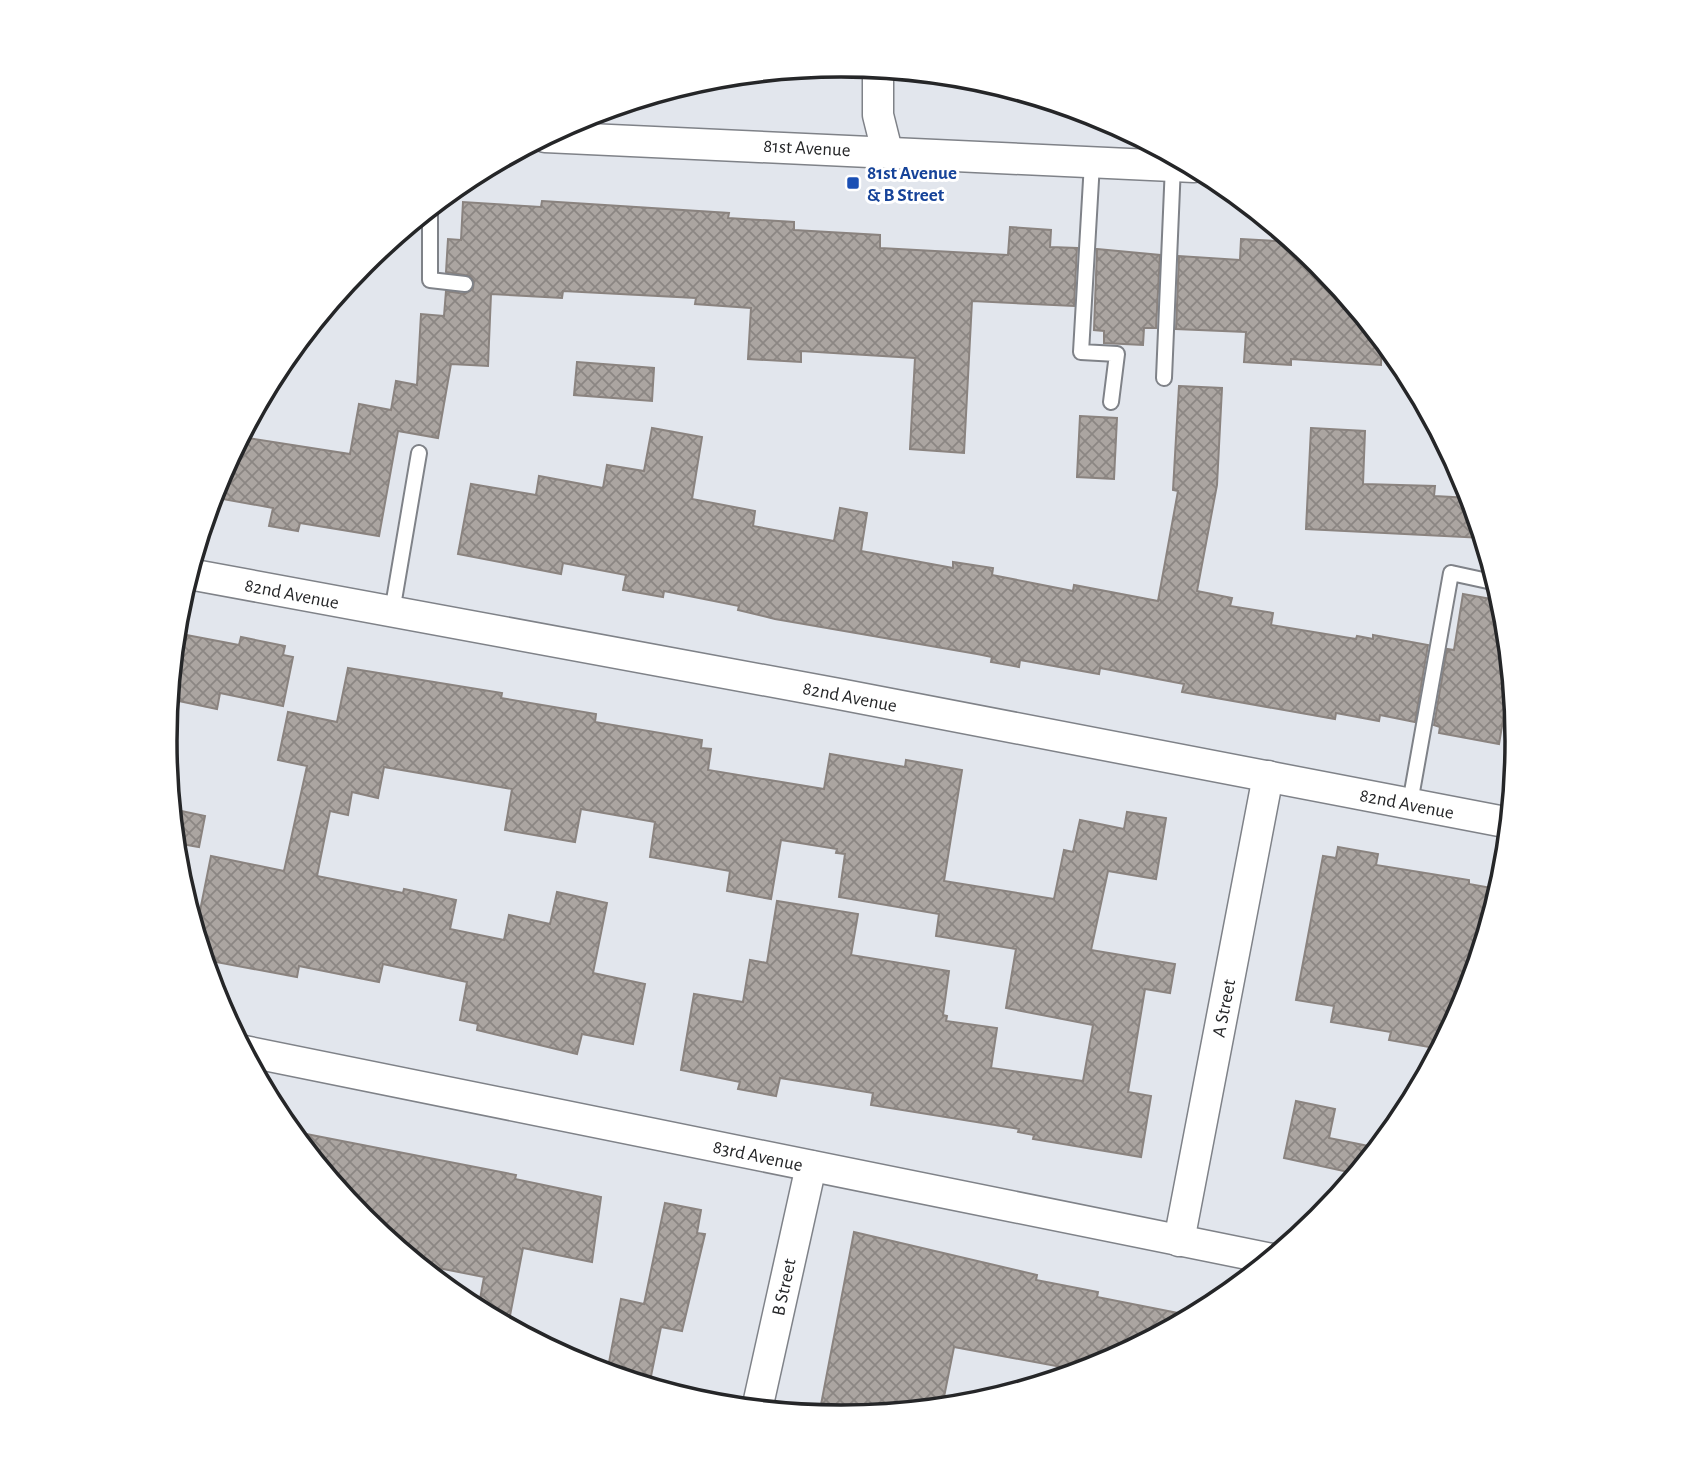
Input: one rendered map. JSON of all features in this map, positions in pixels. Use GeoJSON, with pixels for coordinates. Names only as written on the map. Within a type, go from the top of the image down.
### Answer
{"type":"FeatureCollection","features":[{"type":"Feature","properties":{"kind":"street"},"geometry":{"type":"LineString","coordinates":[[878,78],[878,115],[887,151]]}},
{"type":"Feature","properties":{"kind":"street","name":"81st Avenue"},"geometry":{"type":"LineString","coordinates":[[565,138],[1173,166]]}},
{"type":"Feature","properties":{"kind":"street","name":"82nd Avenue"},"geometry":{"type":"LineString","coordinates":[[198,576],[1501,821]]}},
{"type":"Feature","properties":{"kind":"street","name":"A Street"},"geometry":{"type":"LineString","coordinates":[[1179,1241],[1268,776]]}},
{"type":"Feature","properties":{"kind":"street","name":"83rd Avenue"},"geometry":{"type":"LineString","coordinates":[[256,1053],[1259,1257]]}},
{"type":"Feature","properties":{"kind":"street","name":"B Street"},"geometry":{"type":"LineString","coordinates":[[759,1399],[811,1166]]}},
{"type":"Feature","properties":{"kind":"lane"},"geometry":{"type":"LineString","coordinates":[[1092,163],[1081,352],[1116,354],[1111,402]]}},
{"type":"Feature","properties":{"kind":"lane"},"geometry":{"type":"LineString","coordinates":[[1164,377],[1183,172]]}},
{"type":"Feature","properties":{"kind":"lane"},"geometry":{"type":"LineString","coordinates":[[430,220],[430,280],[465,284]]}},
{"type":"Feature","properties":{"kind":"lane"},"geometry":{"type":"LineString","coordinates":[[392,612],[419,453]]}},
{"type":"Feature","properties":{"kind":"lane"},"geometry":{"type":"LineString","coordinates":[[1410,803],[1451,573],[1486,581]]}},
{"type":"Feature","properties":{"kind":"building"},"geometry":{"type":"Polygon","coordinates":[[[542,201],[729,213],[728,218],[794,222],[794,230],[880,235],[880,248],[1008,255],[1010,227],[1051,230],[1050,247],[1077,248],[1074,306],[972,301],[964,453],[910,449],[915,358],[801,351],[801,362],[748,359],[751,308],[695,304],[696,298],[563,291],[562,298],[491,294],[488,366],[451,364],[438,438],[398,431],[379,536],[300,523],[298,531],[269,526],[273,508],[224,499],[250,438],[350,454],[359,404],[391,410],[396,381],[417,385],[421,314],[444,316],[446,291],[465,294],[473,289],[474,281],[470,276],[446,272],[448,239],[461,240],[463,202],[541,207],[542,201]]]}},
{"type":"Feature","properties":{"kind":"building"},"geometry":{"type":"Polygon","coordinates":[[[1241,239],[1278,241],[1341,303],[1381,355],[1381,365],[1291,359],[1291,365],[1244,362],[1246,332],[1176,329],[1179,256],[1240,260],[1241,239]]]}},
{"type":"Feature","properties":{"kind":"building"},"geometry":{"type":"Polygon","coordinates":[[[1097,249],[1160,255],[1156,328],[1144,328],[1143,345],[1104,343],[1104,331],[1094,330],[1097,249]]]}},
{"type":"Feature","properties":{"kind":"building"},"geometry":{"type":"Polygon","coordinates":[[[577,362],[654,368],[652,401],[574,395],[577,362]]]}},
{"type":"Feature","properties":{"kind":"building"},"geometry":{"type":"Polygon","coordinates":[[[1179,386],[1222,388],[1217,485],[1197,591],[1232,598],[1230,606],[1273,613],[1271,625],[1356,639],[1357,636],[1373,639],[1373,635],[1428,645],[1415,722],[1380,715],[1379,721],[1336,713],[1335,719],[1182,692],[1184,684],[1100,668],[1099,674],[1020,660],[1019,667],[991,662],[992,657],[977,654],[775,619],[738,610],[739,606],[664,591],[663,597],[623,590],[626,575],[563,563],[561,574],[458,554],[471,484],[536,495],[539,476],[603,488],[607,465],[644,471],[652,428],[702,437],[692,499],[755,511],[753,526],[834,541],[840,508],[867,513],[861,551],[953,568],[953,562],[993,568],[992,575],[1073,591],[1074,585],[1158,601],[1178,491],[1173,490],[1179,386]]]}},
{"type":"Feature","properties":{"kind":"building"},"geometry":{"type":"Polygon","coordinates":[[[1080,416],[1117,418],[1114,479],[1077,477],[1080,416]]]}},
{"type":"Feature","properties":{"kind":"building"},"geometry":{"type":"Polygon","coordinates":[[[1311,428],[1365,431],[1363,484],[1435,486],[1434,496],[1459,497],[1473,537],[1306,529],[1311,428]]]}},
{"type":"Feature","properties":{"kind":"building"},"geometry":{"type":"Polygon","coordinates":[[[1463,594],[1490,599],[1500,654],[1504,698],[1499,744],[1439,733],[1440,727],[1434,725],[1447,649],[1454,650],[1463,594]]]}},
{"type":"Feature","properties":{"kind":"building"},"geometry":{"type":"Polygon","coordinates":[[[186,635],[239,645],[241,637],[285,646],[283,655],[293,657],[283,706],[220,693],[217,709],[179,701],[186,635]]]}},
{"type":"Feature","properties":{"kind":"building"},"geometry":{"type":"Polygon","coordinates":[[[348,668],[502,693],[501,698],[596,714],[595,722],[702,740],[701,748],[711,749],[708,770],[824,789],[830,754],[905,767],[906,760],[962,770],[944,881],[1054,899],[1064,850],[1073,852],[1080,820],[1124,829],[1127,812],[1166,818],[1156,879],[1108,871],[1091,950],[1175,964],[1170,993],[1145,989],[1128,1092],[1151,1096],[1141,1157],[1033,1139],[1034,1135],[1018,1132],[1019,1129],[871,1105],[873,1093],[780,1078],[776,1096],[738,1089],[740,1082],[681,1070],[694,994],[743,1002],[750,960],[767,963],[777,901],[858,914],[851,955],[949,971],[943,1015],[947,1016],[946,1021],[997,1028],[991,1068],[1083,1081],[1093,1025],[1006,1008],[1016,949],[936,936],[939,914],[839,897],[845,854],[836,853],[837,849],[781,840],[771,899],[727,891],[730,871],[650,857],[655,822],[581,809],[575,842],[505,830],[512,789],[384,767],[378,798],[352,792],[348,815],[330,811],[317,876],[403,893],[404,889],[456,900],[450,929],[504,940],[509,915],[550,924],[557,892],[607,903],[593,973],[645,984],[633,1044],[582,1034],[577,1054],[477,1030],[478,1024],[460,1020],[467,982],[383,964],[379,982],[299,966],[297,977],[216,962],[200,912],[211,856],[284,871],[307,766],[278,760],[288,712],[337,722],[348,668]]]}},
{"type":"Feature","properties":{"kind":"building"},"geometry":{"type":"Polygon","coordinates":[[[181,811],[205,816],[199,847],[186,845],[181,811]]]}},
{"type":"Feature","properties":{"kind":"building"},"geometry":{"type":"Polygon","coordinates":[[[1338,847],[1378,854],[1376,865],[1469,880],[1469,884],[1489,888],[1455,995],[1431,1047],[1389,1040],[1391,1032],[1331,1022],[1334,1006],[1296,1000],[1323,856],[1336,858],[1338,847]]]}},
{"type":"Feature","properties":{"kind":"building"},"geometry":{"type":"Polygon","coordinates":[[[1296,1101],[1335,1109],[1329,1138],[1367,1146],[1347,1172],[1284,1158],[1296,1101]]]}},
{"type":"Feature","properties":{"kind":"building"},"geometry":{"type":"Polygon","coordinates":[[[307,1134],[516,1175],[515,1179],[601,1197],[592,1262],[523,1248],[510,1316],[480,1298],[484,1277],[437,1268],[372,1211],[342,1179],[307,1134]]]}},
{"type":"Feature","properties":{"kind":"building"},"geometry":{"type":"Polygon","coordinates":[[[665,1203],[701,1210],[697,1233],[705,1234],[682,1331],[661,1327],[651,1377],[609,1363],[621,1299],[644,1304],[665,1203]]]}},
{"type":"Feature","properties":{"kind":"building"},"geometry":{"type":"Polygon","coordinates":[[[854,1232],[1037,1275],[1036,1280],[1098,1292],[1097,1297],[1178,1313],[1135,1337],[1062,1367],[954,1347],[944,1396],[885,1404],[821,1405],[854,1232]]]}},
{"type":"Feature","properties":{"kind":"place","name":"81st Avenue & B Street"},"geometry":{"type":"Point","coordinates":[853,183]}}]}
